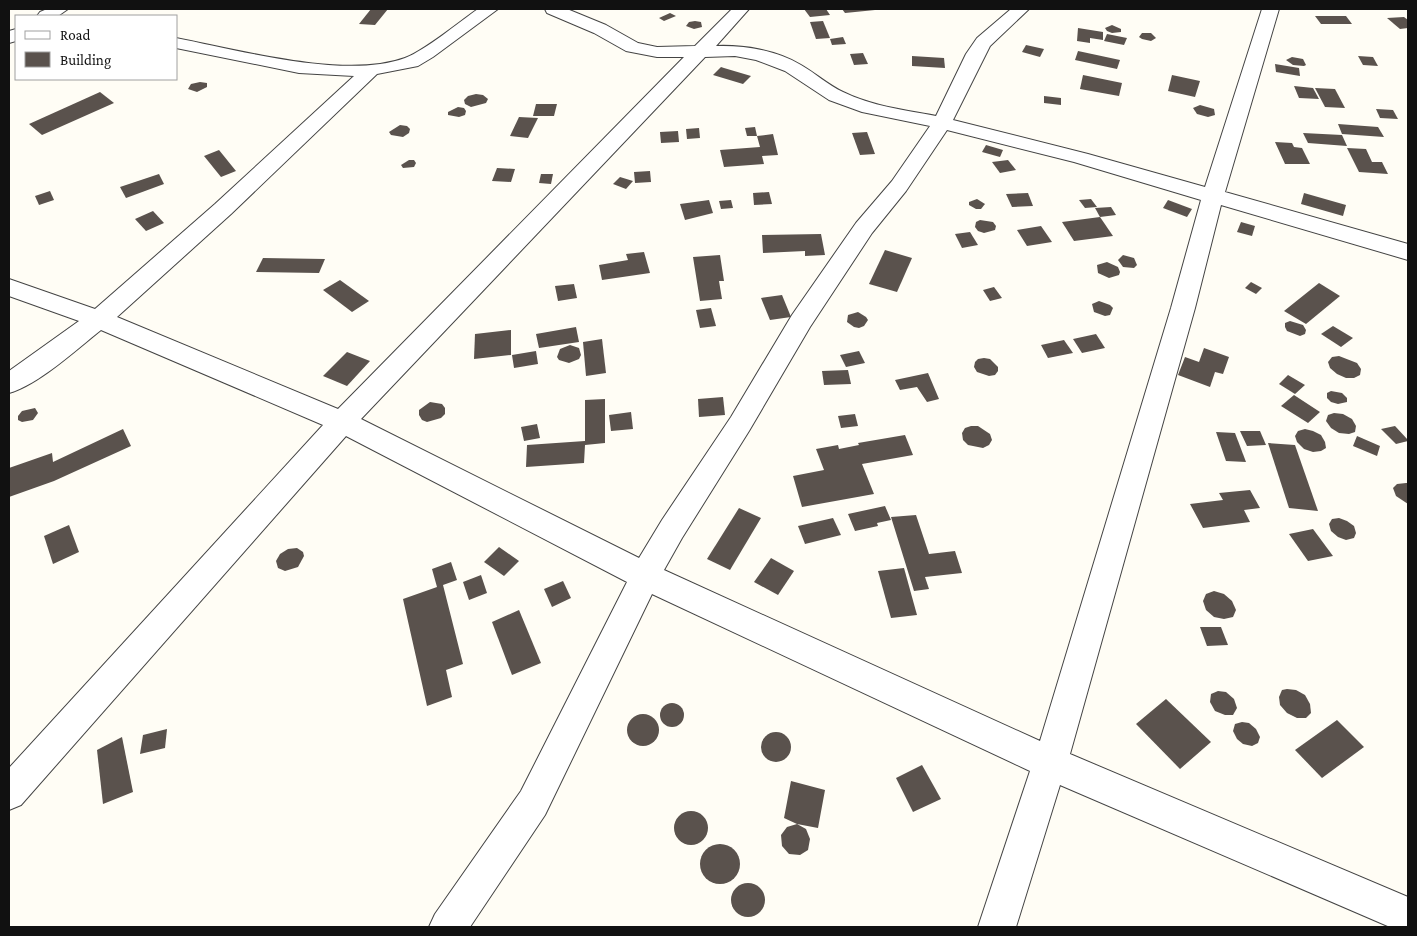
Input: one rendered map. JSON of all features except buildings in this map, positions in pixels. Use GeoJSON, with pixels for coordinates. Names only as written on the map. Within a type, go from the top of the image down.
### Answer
{"type":"FeatureCollection","features":[{"type":"Feature","properties":{"kind":"street"},"geometry":{"type":"LineString","coordinates":[[48,15],[59,9]]}},
{"type":"Feature","properties":{"kind":"street"},"geometry":{"type":"LineString","coordinates":[[178,44],[299,66],[336,70],[371,70],[411,62],[427,53],[489,9]]}},
{"type":"Feature","properties":{"kind":"street"},"geometry":{"type":"LineString","coordinates":[[553,9],[600,29],[632,48],[656,52],[702,50],[735,51],[760,55],[792,67],[836,96],[869,108],[1081,158],[1408,252]]}},
{"type":"Feature","properties":{"kind":"street"},"geometry":{"type":"LineString","coordinates":[[9,793],[342,422],[741,9]]}},
{"type":"Feature","properties":{"kind":"street"},"geometry":{"type":"LineString","coordinates":[[448,927],[533,804],[645,576],[672,529],[740,424],[801,320],[864,228],[899,186],[942,124],[975,54],[995,30],[1021,9]]}},
{"type":"Feature","properties":{"kind":"street"},"geometry":{"type":"LineString","coordinates":[[997,927],[1050,763],[1183,308],[1212,195],[1271,9]]}},
{"type":"Feature","properties":{"kind":"street"},"geometry":{"type":"LineString","coordinates":[[9,383],[36,366],[99,319],[223,209],[371,70]]}},
{"type":"Feature","properties":{"kind":"street"},"geometry":{"type":"LineString","coordinates":[[9,287],[99,319],[342,422],[645,576],[1050,763],[1408,916]]}}]}
